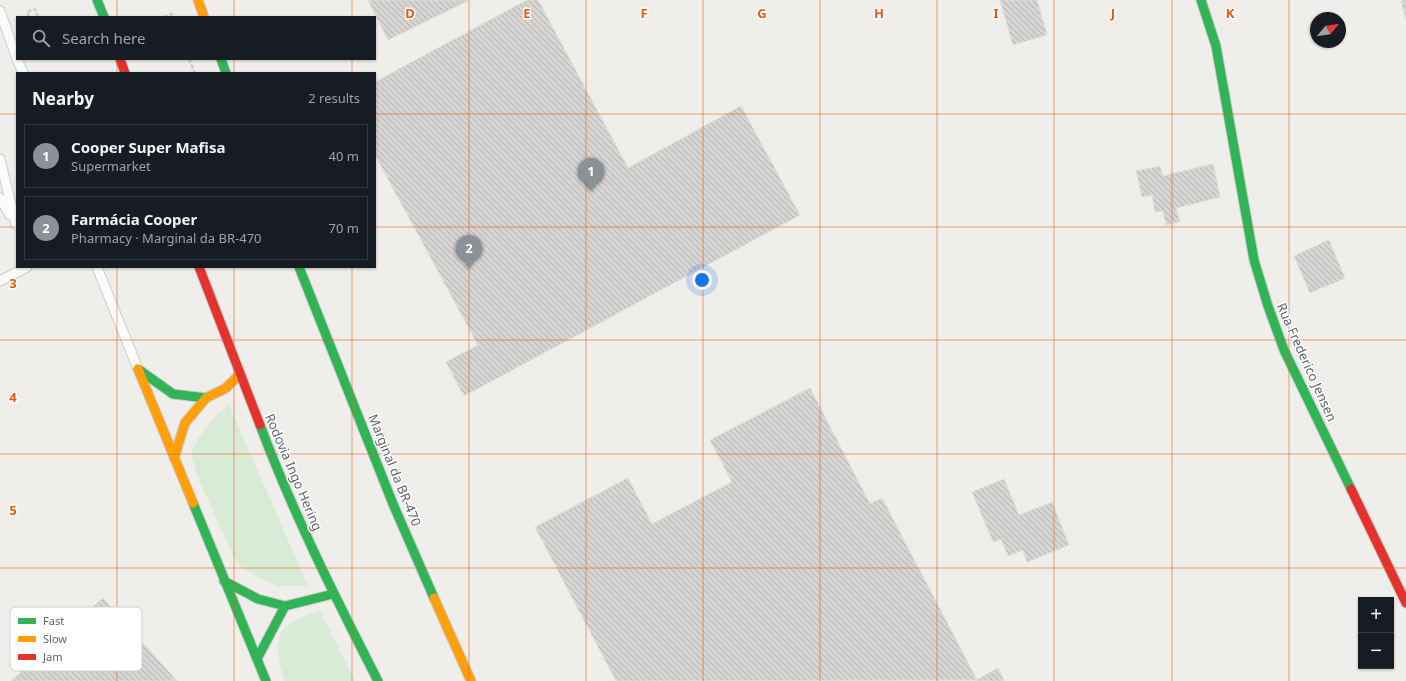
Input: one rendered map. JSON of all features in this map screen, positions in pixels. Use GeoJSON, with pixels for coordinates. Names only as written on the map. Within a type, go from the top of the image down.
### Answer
{"type":"FeatureCollection","features":[{"type":"Feature","properties":{"kind":"main road"},"geometry":{"type":"LineString","coordinates":[[97,0],[104,16]]}},
{"type":"Feature","properties":{"kind":"main road"},"geometry":{"type":"LineString","coordinates":[[198,0],[204,16]]}},
{"type":"Feature","properties":{"kind":"main road","name":"Rua Frederico Jensen"},"geometry":{"type":"LineString","coordinates":[[1201,0],[1216,46],[1254,260],[1268,306],[1284,350],[1406,603]]}},
{"type":"Feature","properties":{"kind":"main road"},"geometry":{"type":"LineString","coordinates":[[120,60],[125,72]]}},
{"type":"Feature","properties":{"kind":"main road"},"geometry":{"type":"LineString","coordinates":[[221,60],[226,72]]}},
{"type":"Feature","properties":{"kind":"main road","name":"Rodovia Ingo Hering"},"geometry":{"type":"LineString","coordinates":[[199,268],[279,476],[333,594],[378,681]]}},
{"type":"Feature","properties":{"kind":"main road","name":"Marginal da BR-470"},"geometry":{"type":"LineString","coordinates":[[299,268],[393,504],[471,681]]}},
{"type":"Feature","properties":{"kind":"main road"},"geometry":{"type":"LineString","coordinates":[[138,369],[173,394],[206,398]]}},
{"type":"Feature","properties":{"kind":"main road"},"geometry":{"type":"LineString","coordinates":[[138,369],[266,681]]}},
{"type":"Feature","properties":{"kind":"main road"},"geometry":{"type":"LineString","coordinates":[[174,458],[185,423],[206,398],[226,388],[240,374]]}},
{"type":"Feature","properties":{"kind":"main road"},"geometry":{"type":"LineString","coordinates":[[224,581],[258,599],[285,606],[333,594]]}},
{"type":"Feature","properties":{"kind":"main road"},"geometry":{"type":"LineString","coordinates":[[257,659],[285,606]]}},
{"type":"Feature","properties":{"kind":"lane"},"geometry":{"type":"LineString","coordinates":[[0,12],[16,56]]}},
{"type":"Feature","properties":{"kind":"lane"},"geometry":{"type":"LineString","coordinates":[[17,60],[22,72]]}},
{"type":"Feature","properties":{"kind":"lane"},"geometry":{"type":"LineString","coordinates":[[0,159],[16,227]]}},
{"type":"Feature","properties":{"kind":"lane"},"geometry":{"type":"LineString","coordinates":[[0,198],[16,227]]}},
{"type":"Feature","properties":{"kind":"lane"},"geometry":{"type":"LineString","coordinates":[[0,281],[25,268]]}},
{"type":"Feature","properties":{"kind":"lane"},"geometry":{"type":"LineString","coordinates":[[97,268],[138,369]]}},
{"type":"Feature","properties":{"kind":"path"},"geometry":{"type":"LineString","coordinates":[[29,16],[27,12],[35,9],[38,16]]}},
{"type":"Feature","properties":{"kind":"path"},"geometry":{"type":"LineString","coordinates":[[189,60],[195,72]]}},
{"type":"Feature","properties":{"kind":"green space"},"geometry":{"type":"Polygon","coordinates":[[[229,405],[308,586],[278,586],[256,576],[237,564],[196,473],[191,453],[207,426],[229,405]]]}},
{"type":"Feature","properties":{"kind":"green space"},"geometry":{"type":"Polygon","coordinates":[[[320,611],[355,681],[285,681],[278,653],[279,638],[282,632],[286,627],[294,622],[320,611]]]}},
{"type":"Feature","properties":{"kind":"building"},"geometry":{"type":"Polygon","coordinates":[[[368,0],[470,0],[388,40],[368,0]]]}},
{"type":"Feature","properties":{"kind":"building"},"geometry":{"type":"Polygon","coordinates":[[[527,0],[538,0],[628,168],[741,106],[800,215],[464,396],[446,362],[478,345],[376,157],[376,81],[527,0]]]}},
{"type":"Feature","properties":{"kind":"building"},"geometry":{"type":"Polygon","coordinates":[[[1000,0],[1037,0],[1047,35],[1013,45],[1000,0]]]}},
{"type":"Feature","properties":{"kind":"building"},"geometry":{"type":"Polygon","coordinates":[[[1401,0],[1406,0],[1406,21],[1401,0]]]}},
{"type":"Feature","properties":{"kind":"building"},"geometry":{"type":"Polygon","coordinates":[[[1213,164],[1220,197],[1176,208],[1180,222],[1166,225],[1163,211],[1155,212],[1152,195],[1142,197],[1136,171],[1160,166],[1163,176],[1213,164]]]}},
{"type":"Feature","properties":{"kind":"building"},"geometry":{"type":"Polygon","coordinates":[[[1329,240],[1345,278],[1310,293],[1294,256],[1329,240]]]}},
{"type":"Feature","properties":{"kind":"building"},"geometry":{"type":"Polygon","coordinates":[[[810,388],[870,504],[882,498],[977,680],[616,681],[535,527],[628,478],[652,524],[732,482],[710,440],[810,388]]]}},
{"type":"Feature","properties":{"kind":"building"},"geometry":{"type":"Polygon","coordinates":[[[1004,479],[1019,515],[1052,502],[1069,545],[1027,562],[1023,550],[1008,556],[1001,539],[993,542],[972,492],[1004,479]]]}},
{"type":"Feature","properties":{"kind":"building"},"geometry":{"type":"Polygon","coordinates":[[[103,598],[111,607],[93,607],[103,598]]]}},
{"type":"Feature","properties":{"kind":"building"},"geometry":{"type":"Polygon","coordinates":[[[142,642],[177,681],[76,681],[67,671],[142,671],[142,642]]]}},
{"type":"Feature","properties":{"kind":"building"},"geometry":{"type":"Polygon","coordinates":[[[998,668],[1004,681],[974,681],[977,680],[998,668]]]}},
{"type":"Feature","properties":{"kind":"building"},"geometry":{"type":"Polygon","coordinates":[[[22,671],[67,671],[76,681],[11,681],[22,671]]]}},
{"type":"Feature","properties":{"kind":"traffic: fast"},"geometry":{"type":"LineString","coordinates":[[97,0],[104,16]]}},
{"type":"Feature","properties":{"kind":"traffic: fast"},"geometry":{"type":"LineString","coordinates":[[1201,0],[1216,46],[1254,260],[1268,306],[1284,350],[1351,489]]}},
{"type":"Feature","properties":{"kind":"traffic: fast"},"geometry":{"type":"LineString","coordinates":[[221,60],[226,72]]}},
{"type":"Feature","properties":{"kind":"traffic: fast"},"geometry":{"type":"LineString","coordinates":[[299,268],[393,504],[434,598]]}},
{"type":"Feature","properties":{"kind":"traffic: fast"},"geometry":{"type":"LineString","coordinates":[[138,369],[173,394],[206,398]]}},
{"type":"Feature","properties":{"kind":"traffic: fast"},"geometry":{"type":"LineString","coordinates":[[260,425],[300,523],[378,681]]}},
{"type":"Feature","properties":{"kind":"traffic: fast"},"geometry":{"type":"LineString","coordinates":[[193,503],[266,681]]}},
{"type":"Feature","properties":{"kind":"traffic: fast"},"geometry":{"type":"LineString","coordinates":[[224,581],[258,599],[285,606],[333,594]]}},
{"type":"Feature","properties":{"kind":"traffic: fast"},"geometry":{"type":"LineString","coordinates":[[257,659],[285,606]]}},
{"type":"Feature","properties":{"kind":"traffic: slow"},"geometry":{"type":"LineString","coordinates":[[198,0],[204,16]]}},
{"type":"Feature","properties":{"kind":"traffic: slow"},"geometry":{"type":"LineString","coordinates":[[138,369],[193,503]]}},
{"type":"Feature","properties":{"kind":"traffic: slow"},"geometry":{"type":"LineString","coordinates":[[174,458],[185,423],[206,398],[226,388],[240,374]]}},
{"type":"Feature","properties":{"kind":"traffic: slow"},"geometry":{"type":"LineString","coordinates":[[434,598],[471,681]]}},
{"type":"Feature","properties":{"kind":"traffic: jam"},"geometry":{"type":"LineString","coordinates":[[120,60],[125,72]]}},
{"type":"Feature","properties":{"kind":"traffic: jam"},"geometry":{"type":"LineString","coordinates":[[199,268],[260,425]]}},
{"type":"Feature","properties":{"kind":"traffic: jam"},"geometry":{"type":"LineString","coordinates":[[1351,489],[1406,603]]}},
{"type":"Feature","properties":{"kind":"place","name":"Cooper Super Mafisa"},"geometry":{"type":"Point","coordinates":[591,191]}},
{"type":"Feature","properties":{"kind":"place","name":"Farmácia Cooper"},"geometry":{"type":"Point","coordinates":[469,268]}}]}
